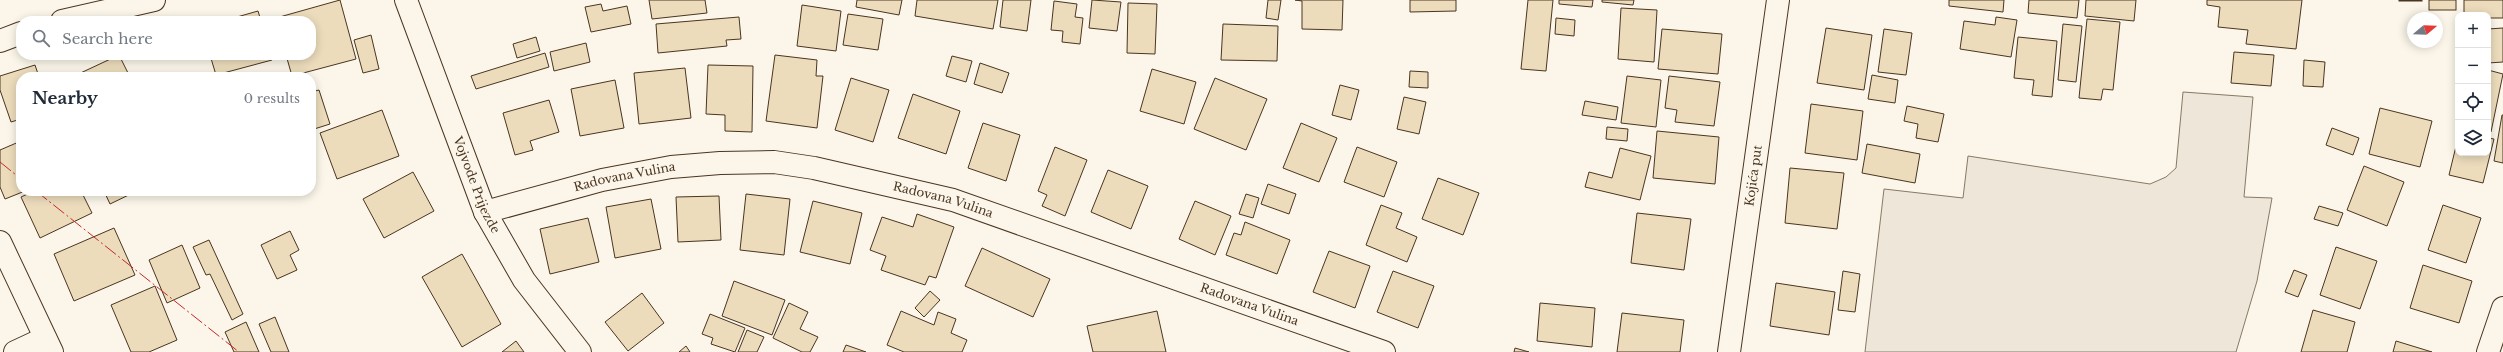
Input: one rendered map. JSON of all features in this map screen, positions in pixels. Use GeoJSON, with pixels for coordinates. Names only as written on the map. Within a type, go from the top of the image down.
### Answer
{"type":"FeatureCollection","features":[{"type":"Feature","properties":{"kind":"street"},"geometry":{"type":"LineString","coordinates":[[84,16],[154,0]]}},
{"type":"Feature","properties":{"kind":"street","name":"Vojvode Prijezde"},"geometry":{"type":"LineString","coordinates":[[406,0],[485,212],[524,280],[580,352]]}},
{"type":"Feature","properties":{"kind":"street","name":"Kojića put"},"geometry":{"type":"LineString","coordinates":[[1729,352],[1778,0]]}},
{"type":"Feature","properties":{"kind":"street"},"geometry":{"type":"LineString","coordinates":[[0,41],[16,35]]}},
{"type":"Feature","properties":{"kind":"street","name":"Radovana Vulina"},"geometry":{"type":"LineString","coordinates":[[485,212],[602,180],[671,167],[720,163],[774,162],[814,168],[953,200],[1384,352]]}},
{"type":"Feature","properties":{"kind":"street"},"geometry":{"type":"LineString","coordinates":[[0,242],[48,345],[15,352]]}},
{"type":"Feature","properties":{"kind":"street"},"geometry":{"type":"LineString","coordinates":[[2488,352],[2503,308]]}},
{"type":"Feature","properties":{"kind":"shaded area"},"geometry":{"type":"Polygon","coordinates":[[[2183,92],[2253,97],[2244,197],[2272,198],[2257,281],[2236,352],[1865,352],[1884,189],[1963,198],[1968,156],[2150,184],[2166,177],[2176,168],[2183,92]]]}},
{"type":"Feature","properties":{"kind":"building"},"geometry":{"type":"Polygon","coordinates":[[[340,0],[356,59],[307,72],[291,72],[287,60],[316,60],[316,16],[283,16],[340,0]]]}},
{"type":"Feature","properties":{"kind":"building"},"geometry":{"type":"Polygon","coordinates":[[[649,0],[705,0],[707,13],[652,19],[649,0]]]}},
{"type":"Feature","properties":{"kind":"building"},"geometry":{"type":"Polygon","coordinates":[[[857,0],[902,0],[899,15],[856,7],[857,0]]]}},
{"type":"Feature","properties":{"kind":"building"},"geometry":{"type":"Polygon","coordinates":[[[917,0],[998,0],[993,29],[915,16],[917,0]]]}},
{"type":"Feature","properties":{"kind":"building"},"geometry":{"type":"Polygon","coordinates":[[[1003,0],[1031,0],[1027,31],[1000,27],[1003,0]]]}},
{"type":"Feature","properties":{"kind":"building"},"geometry":{"type":"Polygon","coordinates":[[[1092,0],[1121,2],[1117,31],[1089,28],[1092,0]]]}},
{"type":"Feature","properties":{"kind":"building"},"geometry":{"type":"Polygon","coordinates":[[[1268,0],[1281,0],[1278,20],[1266,18],[1268,0]]]}},
{"type":"Feature","properties":{"kind":"building"},"geometry":{"type":"Polygon","coordinates":[[[1295,0],[1343,0],[1342,30],[1302,29],[1302,1],[1295,0]]]}},
{"type":"Feature","properties":{"kind":"building"},"geometry":{"type":"Polygon","coordinates":[[[1410,0],[1456,0],[1456,11],[1410,12],[1410,0]]]}},
{"type":"Feature","properties":{"kind":"building"},"geometry":{"type":"Polygon","coordinates":[[[1528,0],[1553,0],[1546,71],[1521,69],[1528,0]]]}},
{"type":"Feature","properties":{"kind":"building"},"geometry":{"type":"Polygon","coordinates":[[[1559,0],[1593,0],[1592,7],[1559,4],[1559,0]]]}},
{"type":"Feature","properties":{"kind":"building"},"geometry":{"type":"Polygon","coordinates":[[[1602,0],[1634,0],[1633,5],[1602,2],[1602,0]]]}},
{"type":"Feature","properties":{"kind":"building"},"geometry":{"type":"Polygon","coordinates":[[[1949,0],[2004,0],[2003,12],[1949,6],[1949,0]]]}},
{"type":"Feature","properties":{"kind":"building"},"geometry":{"type":"Polygon","coordinates":[[[2029,0],[2079,0],[2077,18],[2028,13],[2029,0]]]}},
{"type":"Feature","properties":{"kind":"building"},"geometry":{"type":"Polygon","coordinates":[[[2086,0],[2136,0],[2134,21],[2085,16],[2086,0]]]}},
{"type":"Feature","properties":{"kind":"building"},"geometry":{"type":"Polygon","coordinates":[[[2207,0],[2302,0],[2296,49],[2246,44],[2248,30],[2218,27],[2220,7],[2207,5],[2207,0]]]}},
{"type":"Feature","properties":{"kind":"building"},"geometry":{"type":"Polygon","coordinates":[[[2422,0],[2422,1],[2399,1],[2422,0]]]}},
{"type":"Feature","properties":{"kind":"building"},"geometry":{"type":"Polygon","coordinates":[[[2429,0],[2456,0],[2456,10],[2429,10],[2429,0]]]}},
{"type":"Feature","properties":{"kind":"building"},"geometry":{"type":"Polygon","coordinates":[[[2464,0],[2503,0],[2503,18],[2491,18],[2491,12],[2464,12],[2464,0]]]}},
{"type":"Feature","properties":{"kind":"building"},"geometry":{"type":"Polygon","coordinates":[[[1054,1],[1077,4],[1075,17],[1083,18],[1080,44],[1062,42],[1063,31],[1051,30],[1054,1]]]}},
{"type":"Feature","properties":{"kind":"building"},"geometry":{"type":"Polygon","coordinates":[[[1128,3],[1157,4],[1155,54],[1127,53],[1128,3]]]}},
{"type":"Feature","properties":{"kind":"building"},"geometry":{"type":"Polygon","coordinates":[[[601,4],[603,11],[627,6],[631,24],[591,32],[585,7],[601,4]]]}},
{"type":"Feature","properties":{"kind":"building"},"geometry":{"type":"Polygon","coordinates":[[[802,5],[841,11],[836,51],[797,46],[802,5]]]}},
{"type":"Feature","properties":{"kind":"building"},"geometry":{"type":"Polygon","coordinates":[[[1621,8],[1657,10],[1654,62],[1618,59],[1621,8]]]}},
{"type":"Feature","properties":{"kind":"building"},"geometry":{"type":"Polygon","coordinates":[[[258,11],[260,16],[240,16],[258,11]]]}},
{"type":"Feature","properties":{"kind":"building"},"geometry":{"type":"Polygon","coordinates":[[[848,14],[883,19],[878,50],[843,45],[848,14]]]}},
{"type":"Feature","properties":{"kind":"building"},"geometry":{"type":"Polygon","coordinates":[[[739,17],[741,39],[726,40],[727,46],[658,53],[656,24],[739,17]]]}},
{"type":"Feature","properties":{"kind":"building"},"geometry":{"type":"Polygon","coordinates":[[[1996,17],[2017,20],[2011,57],[1960,49],[1964,21],[1995,25],[1996,17]]]}},
{"type":"Feature","properties":{"kind":"building"},"geometry":{"type":"Polygon","coordinates":[[[1556,18],[1575,20],[1574,36],[1555,34],[1556,18]]]}},
{"type":"Feature","properties":{"kind":"building"},"geometry":{"type":"Polygon","coordinates":[[[2087,19],[2120,22],[2113,90],[2103,89],[2101,100],[2079,98],[2087,19]]]}},
{"type":"Feature","properties":{"kind":"building"},"geometry":{"type":"Polygon","coordinates":[[[1223,24],[1278,26],[1277,61],[1221,60],[1223,24]]]}},
{"type":"Feature","properties":{"kind":"building"},"geometry":{"type":"Polygon","coordinates":[[[2063,24],[2082,26],[2076,82],[2058,80],[2063,24]]]}},
{"type":"Feature","properties":{"kind":"building"},"geometry":{"type":"Polygon","coordinates":[[[1826,28],[1872,35],[1864,90],[1817,83],[1826,28]]]}},
{"type":"Feature","properties":{"kind":"building"},"geometry":{"type":"Polygon","coordinates":[[[2503,28],[2503,62],[2491,63],[2491,29],[2503,28]]]}},
{"type":"Feature","properties":{"kind":"building"},"geometry":{"type":"Polygon","coordinates":[[[1662,29],[1722,34],[1718,74],[1658,69],[1662,29]]]}},
{"type":"Feature","properties":{"kind":"building"},"geometry":{"type":"Polygon","coordinates":[[[1884,29],[1912,33],[1906,75],[1878,72],[1884,29]]]}},
{"type":"Feature","properties":{"kind":"building"},"geometry":{"type":"Polygon","coordinates":[[[371,35],[379,69],[363,73],[354,40],[371,35]]]}},
{"type":"Feature","properties":{"kind":"building"},"geometry":{"type":"Polygon","coordinates":[[[536,37],[540,51],[517,58],[513,44],[536,37]]]}},
{"type":"Feature","properties":{"kind":"building"},"geometry":{"type":"Polygon","coordinates":[[[2018,37],[2057,41],[2052,97],[2032,95],[2034,80],[2014,78],[2018,37]]]}},
{"type":"Feature","properties":{"kind":"building"},"geometry":{"type":"Polygon","coordinates":[[[586,43],[590,62],[554,71],[550,52],[586,43]]]}},
{"type":"Feature","properties":{"kind":"building"},"geometry":{"type":"Polygon","coordinates":[[[2234,52],[2274,55],[2271,86],[2231,83],[2234,52]]]}},
{"type":"Feature","properties":{"kind":"building"},"geometry":{"type":"Polygon","coordinates":[[[545,53],[549,67],[476,89],[471,76],[545,53]]]}},
{"type":"Feature","properties":{"kind":"building"},"geometry":{"type":"Polygon","coordinates":[[[775,55],[817,60],[816,76],[823,76],[817,128],[766,121],[775,55]]]}},
{"type":"Feature","properties":{"kind":"building"},"geometry":{"type":"Polygon","coordinates":[[[952,56],[972,61],[966,82],[946,76],[952,56]]]}},
{"type":"Feature","properties":{"kind":"building"},"geometry":{"type":"Polygon","coordinates":[[[108,60],[122,60],[128,72],[83,72],[108,60]]]}},
{"type":"Feature","properties":{"kind":"building"},"geometry":{"type":"Polygon","coordinates":[[[212,60],[272,60],[227,72],[215,72],[212,60]]]}},
{"type":"Feature","properties":{"kind":"building"},"geometry":{"type":"Polygon","coordinates":[[[2304,60],[2325,62],[2323,87],[2303,86],[2304,60]]]}},
{"type":"Feature","properties":{"kind":"building"},"geometry":{"type":"Polygon","coordinates":[[[980,63],[1009,73],[1002,93],[974,84],[980,63]]]}},
{"type":"Feature","properties":{"kind":"building"},"geometry":{"type":"Polygon","coordinates":[[[35,65],[37,72],[16,72],[16,120],[11,122],[0,90],[0,76],[35,65]]]}},
{"type":"Feature","properties":{"kind":"building"},"geometry":{"type":"Polygon","coordinates":[[[708,65],[753,66],[752,132],[725,131],[725,115],[706,114],[708,65]]]}},
{"type":"Feature","properties":{"kind":"building"},"geometry":{"type":"Polygon","coordinates":[[[685,68],[691,118],[639,124],[634,73],[685,68]]]}},
{"type":"Feature","properties":{"kind":"building"},"geometry":{"type":"Polygon","coordinates":[[[1152,69],[1196,82],[1184,124],[1140,111],[1152,69]]]}},
{"type":"Feature","properties":{"kind":"building"},"geometry":{"type":"Polygon","coordinates":[[[1410,71],[1428,72],[1428,88],[1409,87],[1410,71]]]}},
{"type":"Feature","properties":{"kind":"building"},"geometry":{"type":"Polygon","coordinates":[[[2491,71],[2503,74],[2491,132],[2491,71]]]}},
{"type":"Feature","properties":{"kind":"building"},"geometry":{"type":"Polygon","coordinates":[[[1872,75],[1898,80],[1895,103],[1868,99],[1872,75]]]}},
{"type":"Feature","properties":{"kind":"building"},"geometry":{"type":"Polygon","coordinates":[[[1627,76],[1661,80],[1656,127],[1621,123],[1627,76]]]}},
{"type":"Feature","properties":{"kind":"building"},"geometry":{"type":"Polygon","coordinates":[[[1669,76],[1720,82],[1714,126],[1675,122],[1677,110],[1665,108],[1669,76]]]}},
{"type":"Feature","properties":{"kind":"building"},"geometry":{"type":"Polygon","coordinates":[[[851,78],[889,90],[873,142],[835,130],[851,78]]]}},
{"type":"Feature","properties":{"kind":"building"},"geometry":{"type":"Polygon","coordinates":[[[1215,78],[1267,99],[1246,150],[1194,129],[1215,78]]]}},
{"type":"Feature","properties":{"kind":"building"},"geometry":{"type":"Polygon","coordinates":[[[615,80],[624,128],[580,136],[571,89],[615,80]]]}},
{"type":"Feature","properties":{"kind":"building"},"geometry":{"type":"Polygon","coordinates":[[[1340,85],[1359,90],[1351,120],[1332,115],[1340,85]]]}},
{"type":"Feature","properties":{"kind":"building"},"geometry":{"type":"Polygon","coordinates":[[[319,90],[330,124],[316,128],[316,91],[319,90]]]}},
{"type":"Feature","properties":{"kind":"building"},"geometry":{"type":"Polygon","coordinates":[[[913,94],[960,111],[946,154],[898,138],[913,94]]]}},
{"type":"Feature","properties":{"kind":"building"},"geometry":{"type":"Polygon","coordinates":[[[1404,97],[1426,102],[1419,134],[1397,129],[1404,97]]]}},
{"type":"Feature","properties":{"kind":"building"},"geometry":{"type":"Polygon","coordinates":[[[549,100],[559,132],[530,141],[533,150],[515,155],[503,113],[549,100]]]}},
{"type":"Feature","properties":{"kind":"building"},"geometry":{"type":"Polygon","coordinates":[[[1585,101],[1618,107],[1616,120],[1582,115],[1585,101]]]}},
{"type":"Feature","properties":{"kind":"building"},"geometry":{"type":"Polygon","coordinates":[[[1811,104],[1863,111],[1857,160],[1805,153],[1811,104]]]}},
{"type":"Feature","properties":{"kind":"building"},"geometry":{"type":"Polygon","coordinates":[[[1907,106],[1944,114],[1938,142],[1916,138],[1918,124],[1904,121],[1907,106]]]}},
{"type":"Feature","properties":{"kind":"building"},"geometry":{"type":"Polygon","coordinates":[[[2380,108],[2432,121],[2420,167],[2369,154],[2380,108]]]}},
{"type":"Feature","properties":{"kind":"building"},"geometry":{"type":"Polygon","coordinates":[[[382,110],[399,156],[337,179],[320,133],[382,110]]]}},
{"type":"Feature","properties":{"kind":"building"},"geometry":{"type":"Polygon","coordinates":[[[2503,115],[2503,163],[2494,161],[2503,115]]]}},
{"type":"Feature","properties":{"kind":"building"},"geometry":{"type":"Polygon","coordinates":[[[983,123],[1020,135],[1006,181],[968,168],[983,123]]]}},
{"type":"Feature","properties":{"kind":"building"},"geometry":{"type":"Polygon","coordinates":[[[1301,123],[1337,138],[1319,182],[1283,168],[1301,123]]]}},
{"type":"Feature","properties":{"kind":"building"},"geometry":{"type":"Polygon","coordinates":[[[1607,127],[1628,129],[1627,141],[1606,139],[1607,127]]]}},
{"type":"Feature","properties":{"kind":"building"},"geometry":{"type":"Polygon","coordinates":[[[2332,128],[2359,138],[2353,155],[2326,145],[2332,128]]]}},
{"type":"Feature","properties":{"kind":"building"},"geometry":{"type":"Polygon","coordinates":[[[1657,131],[1719,137],[1715,184],[1653,178],[1657,131]]]}},
{"type":"Feature","properties":{"kind":"building"},"geometry":{"type":"Polygon","coordinates":[[[2491,138],[2494,139],[2491,151],[2491,138]]]}},
{"type":"Feature","properties":{"kind":"building"},"geometry":{"type":"Polygon","coordinates":[[[16,143],[16,195],[5,199],[0,187],[0,150],[16,143]]]}},
{"type":"Feature","properties":{"kind":"building"},"geometry":{"type":"Polygon","coordinates":[[[1867,144],[1920,154],[1915,183],[1862,173],[1867,144]]]}},
{"type":"Feature","properties":{"kind":"building"},"geometry":{"type":"Polygon","coordinates":[[[1055,147],[1087,160],[1065,216],[1042,206],[1047,195],[1038,191],[1055,147]]]}},
{"type":"Feature","properties":{"kind":"building"},"geometry":{"type":"Polygon","coordinates":[[[1357,147],[1397,162],[1384,197],[1344,182],[1357,147]]]}},
{"type":"Feature","properties":{"kind":"building"},"geometry":{"type":"Polygon","coordinates":[[[1620,148],[1651,156],[1640,200],[1585,187],[1589,172],[1612,178],[1620,148]]]}},
{"type":"Feature","properties":{"kind":"building"},"geometry":{"type":"Polygon","coordinates":[[[2455,150],[2455,156],[2490,156],[2483,183],[2449,175],[2455,150]]]}},
{"type":"Feature","properties":{"kind":"building"},"geometry":{"type":"Polygon","coordinates":[[[2364,166],[2404,182],[2387,226],[2347,210],[2364,166]]]}},
{"type":"Feature","properties":{"kind":"building"},"geometry":{"type":"Polygon","coordinates":[[[1790,168],[1844,173],[1837,229],[1785,223],[1790,168]]]}},
{"type":"Feature","properties":{"kind":"building"},"geometry":{"type":"Polygon","coordinates":[[[1108,170],[1148,186],[1131,229],[1091,212],[1108,170]]]}},
{"type":"Feature","properties":{"kind":"building"},"geometry":{"type":"Polygon","coordinates":[[[413,172],[434,211],[384,238],[363,199],[413,172]]]}},
{"type":"Feature","properties":{"kind":"building"},"geometry":{"type":"Polygon","coordinates":[[[1438,178],[1479,193],[1463,235],[1422,219],[1438,178]]]}},
{"type":"Feature","properties":{"kind":"building"},"geometry":{"type":"Polygon","coordinates":[[[1268,184],[1296,194],[1289,214],[1261,204],[1268,184]]]}},
{"type":"Feature","properties":{"kind":"building"},"geometry":{"type":"Polygon","coordinates":[[[746,194],[790,199],[784,255],[740,250],[746,194]]]}},
{"type":"Feature","properties":{"kind":"building"},"geometry":{"type":"Polygon","coordinates":[[[1246,194],[1259,198],[1253,218],[1239,214],[1246,194]]]}},
{"type":"Feature","properties":{"kind":"building"},"geometry":{"type":"Polygon","coordinates":[[[84,196],[92,213],[40,238],[21,197],[84,196]]]}},
{"type":"Feature","properties":{"kind":"building"},"geometry":{"type":"Polygon","coordinates":[[[106,196],[127,196],[110,204],[106,196]]]}},
{"type":"Feature","properties":{"kind":"building"},"geometry":{"type":"Polygon","coordinates":[[[719,196],[721,240],[678,242],[676,197],[719,196]]]}},
{"type":"Feature","properties":{"kind":"building"},"geometry":{"type":"Polygon","coordinates":[[[651,199],[661,249],[615,258],[606,207],[651,199]]]}},
{"type":"Feature","properties":{"kind":"building"},"geometry":{"type":"Polygon","coordinates":[[[813,201],[862,213],[850,264],[800,252],[813,201]]]}},
{"type":"Feature","properties":{"kind":"building"},"geometry":{"type":"Polygon","coordinates":[[[1195,201],[1231,216],[1215,255],[1179,239],[1195,201]]]}},
{"type":"Feature","properties":{"kind":"building"},"geometry":{"type":"Polygon","coordinates":[[[1381,205],[1402,213],[1396,228],[1417,237],[1407,262],[1366,245],[1381,205]]]}},
{"type":"Feature","properties":{"kind":"building"},"geometry":{"type":"Polygon","coordinates":[[[2443,205],[2481,218],[2466,263],[2428,250],[2443,205]]]}},
{"type":"Feature","properties":{"kind":"building"},"geometry":{"type":"Polygon","coordinates":[[[2319,206],[2343,213],[2338,226],[2314,219],[2319,206]]]}},
{"type":"Feature","properties":{"kind":"building"},"geometry":{"type":"Polygon","coordinates":[[[1637,213],[1691,219],[1684,270],[1631,263],[1637,213]]]}},
{"type":"Feature","properties":{"kind":"building"},"geometry":{"type":"Polygon","coordinates":[[[917,214],[954,227],[936,278],[929,276],[925,285],[881,270],[886,256],[870,250],[882,217],[913,227],[917,214]]]}},
{"type":"Feature","properties":{"kind":"building"},"geometry":{"type":"Polygon","coordinates":[[[588,218],[599,262],[550,274],[540,229],[588,218]]]}},
{"type":"Feature","properties":{"kind":"building"},"geometry":{"type":"Polygon","coordinates":[[[1245,222],[1290,240],[1277,274],[1226,255],[1234,233],[1241,235],[1245,222]]]}},
{"type":"Feature","properties":{"kind":"building"},"geometry":{"type":"Polygon","coordinates":[[[114,228],[135,275],[74,301],[54,254],[114,228]]]}},
{"type":"Feature","properties":{"kind":"building"},"geometry":{"type":"Polygon","coordinates":[[[290,231],[299,250],[290,255],[297,270],[277,279],[261,245],[290,231]]]}},
{"type":"Feature","properties":{"kind":"building"},"geometry":{"type":"Polygon","coordinates":[[[209,240],[243,314],[232,320],[210,274],[206,275],[193,247],[209,240]]]}},
{"type":"Feature","properties":{"kind":"building"},"geometry":{"type":"Polygon","coordinates":[[[182,245],[200,288],[167,303],[149,260],[182,245]]]}},
{"type":"Feature","properties":{"kind":"building"},"geometry":{"type":"Polygon","coordinates":[[[2336,247],[2377,261],[2360,309],[2320,295],[2336,247]]]}},
{"type":"Feature","properties":{"kind":"building"},"geometry":{"type":"Polygon","coordinates":[[[982,248],[1050,279],[1033,317],[965,286],[982,248]]]}},
{"type":"Feature","properties":{"kind":"building"},"geometry":{"type":"Polygon","coordinates":[[[1329,251],[1370,266],[1355,308],[1313,292],[1329,251]]]}},
{"type":"Feature","properties":{"kind":"building"},"geometry":{"type":"Polygon","coordinates":[[[462,254],[501,324],[462,347],[422,277],[462,254]]]}},
{"type":"Feature","properties":{"kind":"building"},"geometry":{"type":"Polygon","coordinates":[[[2423,265],[2472,281],[2459,323],[2410,308],[2423,265]]]}},
{"type":"Feature","properties":{"kind":"building"},"geometry":{"type":"Polygon","coordinates":[[[2294,270],[2307,275],[2298,297],[2285,292],[2294,270]]]}},
{"type":"Feature","properties":{"kind":"building"},"geometry":{"type":"Polygon","coordinates":[[[1393,271],[1434,286],[1418,328],[1377,312],[1393,271]]]}},
{"type":"Feature","properties":{"kind":"building"},"geometry":{"type":"Polygon","coordinates":[[[1843,271],[1860,274],[1855,312],[1838,310],[1843,271]]]}},
{"type":"Feature","properties":{"kind":"building"},"geometry":{"type":"Polygon","coordinates":[[[734,281],[785,300],[772,335],[722,316],[734,281]]]}},
{"type":"Feature","properties":{"kind":"building"},"geometry":{"type":"Polygon","coordinates":[[[1776,283],[1835,292],[1829,335],[1770,326],[1776,283]]]}},
{"type":"Feature","properties":{"kind":"building"},"geometry":{"type":"Polygon","coordinates":[[[155,286],[177,340],[149,352],[131,352],[111,305],[155,286]]]}},
{"type":"Feature","properties":{"kind":"building"},"geometry":{"type":"Polygon","coordinates":[[[930,291],[940,300],[924,317],[915,308],[930,291]]]}},
{"type":"Feature","properties":{"kind":"building"},"geometry":{"type":"Polygon","coordinates":[[[642,293],[664,323],[628,351],[605,322],[642,293]]]}},
{"type":"Feature","properties":{"kind":"building"},"geometry":{"type":"Polygon","coordinates":[[[789,303],[808,312],[800,329],[818,337],[810,352],[802,352],[773,338],[789,303]]]}},
{"type":"Feature","properties":{"kind":"building"},"geometry":{"type":"Polygon","coordinates":[[[1540,303],[1595,308],[1592,347],[1537,341],[1540,303]]]}},
{"type":"Feature","properties":{"kind":"building"},"geometry":{"type":"Polygon","coordinates":[[[2313,310],[2355,322],[2347,352],[2301,352],[2313,310]]]}},
{"type":"Feature","properties":{"kind":"building"},"geometry":{"type":"Polygon","coordinates":[[[901,311],[934,325],[938,312],[956,319],[951,333],[967,340],[962,352],[904,352],[887,345],[901,311]]]}},
{"type":"Feature","properties":{"kind":"building"},"geometry":{"type":"Polygon","coordinates":[[[1157,311],[1166,352],[1093,352],[1087,326],[1157,311]]]}},
{"type":"Feature","properties":{"kind":"building"},"geometry":{"type":"Polygon","coordinates":[[[1622,313],[1684,320],[1680,352],[1617,352],[1622,313]]]}},
{"type":"Feature","properties":{"kind":"building"},"geometry":{"type":"Polygon","coordinates":[[[710,314],[745,328],[735,352],[711,344],[713,338],[702,334],[710,314]]]}},
{"type":"Feature","properties":{"kind":"building"},"geometry":{"type":"Polygon","coordinates":[[[275,317],[289,352],[271,352],[259,324],[275,317]]]}},
{"type":"Feature","properties":{"kind":"building"},"geometry":{"type":"Polygon","coordinates":[[[246,322],[259,352],[234,352],[225,332],[246,322]]]}},
{"type":"Feature","properties":{"kind":"building"},"geometry":{"type":"Polygon","coordinates":[[[747,330],[764,337],[757,352],[738,352],[747,330]]]}},
{"type":"Feature","properties":{"kind":"building"},"geometry":{"type":"Polygon","coordinates":[[[516,341],[524,352],[502,352],[516,341]]]}},
{"type":"Feature","properties":{"kind":"building"},"geometry":{"type":"Polygon","coordinates":[[[2396,341],[2432,352],[2393,352],[2396,341]]]}},
{"type":"Feature","properties":{"kind":"building"},"geometry":{"type":"Polygon","coordinates":[[[846,345],[866,352],[843,352],[846,345]]]}},
{"type":"Feature","properties":{"kind":"building"},"geometry":{"type":"Polygon","coordinates":[[[686,346],[690,352],[679,352],[686,346]]]}},
{"type":"Feature","properties":{"kind":"building"},"geometry":{"type":"Polygon","coordinates":[[[1515,348],[1529,352],[1514,352],[1515,348]]]}},
{"type":"Feature","properties":{"kind":"power"},"geometry":{"type":"LineString","coordinates":[[0,162],[16,175]]}},
{"type":"Feature","properties":{"kind":"power"},"geometry":{"type":"LineString","coordinates":[[42,196],[239,352]]}}]}
